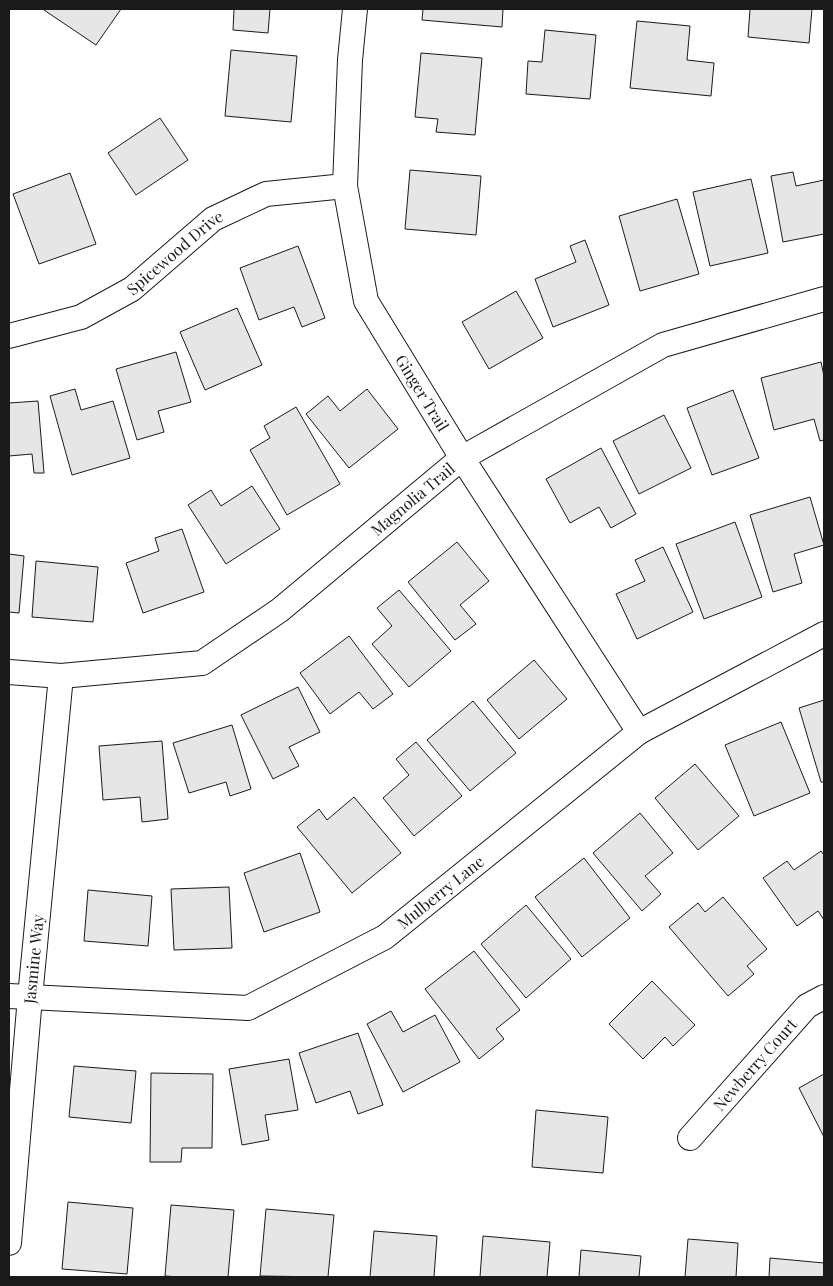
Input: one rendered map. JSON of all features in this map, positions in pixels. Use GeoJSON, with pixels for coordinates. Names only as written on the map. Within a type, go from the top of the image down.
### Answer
{"type":"FeatureCollection","features":[{"type":"Feature","properties":{"kind":"street","name":"Ginger Trail"},"geometry":{"type":"LineString","coordinates":[[355,9],[350,60],[345,186],[366,301],[462,458],[639,732]]}},
{"type":"Feature","properties":{"kind":"street","name":"Spicewood Drive"},"geometry":{"type":"LineString","coordinates":[[9,336],[81,317],[132,289],[213,219],[266,194],[345,186]]}},
{"type":"Feature","properties":{"kind":"street","name":"Magnolia Trail"},"geometry":{"type":"LineString","coordinates":[[9,672],[61,676],[202,663],[280,610],[462,458],[663,345],[824,299]]}},
{"type":"Feature","properties":{"kind":"street","name":"Mulberry Lane"},"geometry":{"type":"LineString","coordinates":[[20,996],[248,1008],[385,937],[639,732],[824,634]]}},
{"type":"Feature","properties":{"kind":"street","name":"Jasmine Way"},"geometry":{"type":"LineString","coordinates":[[9,1243],[20,996],[61,676]]}},
{"type":"Feature","properties":{"kind":"street","name":"Newberry Court"},"geometry":{"type":"LineString","coordinates":[[690,1138],[807,1006],[824,997]]}},
{"type":"Feature","properties":{"kind":"building"},"geometry":{"type":"Polygon","coordinates":[[[45,9],[121,9],[96,45],[45,9]]]}},
{"type":"Feature","properties":{"kind":"building"},"geometry":{"type":"Polygon","coordinates":[[[234,9],[270,9],[268,33],[233,30],[234,9]]]}},
{"type":"Feature","properties":{"kind":"building"},"geometry":{"type":"Polygon","coordinates":[[[423,9],[503,9],[502,27],[422,20],[423,9]]]}},
{"type":"Feature","properties":{"kind":"building"},"geometry":{"type":"Polygon","coordinates":[[[750,9],[812,9],[809,43],[748,37],[750,9]]]}},
{"type":"Feature","properties":{"kind":"building"},"geometry":{"type":"Polygon","coordinates":[[[637,21],[690,26],[687,60],[714,63],[711,96],[630,88],[637,21]]]}},
{"type":"Feature","properties":{"kind":"building"},"geometry":{"type":"Polygon","coordinates":[[[545,30],[596,35],[590,99],[526,94],[528,61],[542,62],[545,30]]]}},
{"type":"Feature","properties":{"kind":"building"},"geometry":{"type":"Polygon","coordinates":[[[231,50],[297,56],[291,122],[225,116],[231,50]]]}},
{"type":"Feature","properties":{"kind":"building"},"geometry":{"type":"Polygon","coordinates":[[[421,53],[482,58],[475,135],[436,132],[438,119],[415,117],[421,53]]]}},
{"type":"Feature","properties":{"kind":"building"},"geometry":{"type":"Polygon","coordinates":[[[160,118],[188,160],[136,195],[108,153],[160,118]]]}},
{"type":"Feature","properties":{"kind":"building"},"geometry":{"type":"Polygon","coordinates":[[[410,170],[481,176],[476,235],[405,229],[410,170]]]}},
{"type":"Feature","properties":{"kind":"building"},"geometry":{"type":"Polygon","coordinates":[[[793,172],[796,186],[824,180],[824,234],[783,242],[771,176],[793,172]]]}},
{"type":"Feature","properties":{"kind":"building"},"geometry":{"type":"Polygon","coordinates":[[[70,173],[96,244],[39,264],[13,194],[70,173]]]}},
{"type":"Feature","properties":{"kind":"building"},"geometry":{"type":"Polygon","coordinates":[[[751,179],[768,253],[710,266],[693,192],[751,179]]]}},
{"type":"Feature","properties":{"kind":"building"},"geometry":{"type":"Polygon","coordinates":[[[677,199],[699,274],[640,291],[619,216],[677,199]]]}},
{"type":"Feature","properties":{"kind":"building"},"geometry":{"type":"Polygon","coordinates":[[[585,240],[609,305],[553,327],[535,279],[576,262],[570,246],[585,240]]]}},
{"type":"Feature","properties":{"kind":"building"},"geometry":{"type":"Polygon","coordinates":[[[298,246],[325,318],[302,327],[294,307],[259,320],[240,268],[298,246]]]}},
{"type":"Feature","properties":{"kind":"building"},"geometry":{"type":"Polygon","coordinates":[[[516,291],[543,338],[489,369],[462,322],[516,291]]]}},
{"type":"Feature","properties":{"kind":"building"},"geometry":{"type":"Polygon","coordinates":[[[237,308],[262,365],[205,390],[180,332],[237,308]]]}},
{"type":"Feature","properties":{"kind":"building"},"geometry":{"type":"Polygon","coordinates":[[[176,352],[191,402],[158,411],[164,432],[137,440],[116,369],[176,352]]]}},
{"type":"Feature","properties":{"kind":"building"},"geometry":{"type":"Polygon","coordinates":[[[821,362],[824,376],[824,440],[820,441],[814,419],[774,430],[761,378],[821,362]]]}},
{"type":"Feature","properties":{"kind":"building"},"geometry":{"type":"Polygon","coordinates":[[[75,389],[81,410],[113,401],[130,458],[72,475],[50,396],[75,389]]]}},
{"type":"Feature","properties":{"kind":"building"},"geometry":{"type":"Polygon","coordinates":[[[367,389],[398,429],[349,468],[306,414],[328,396],[340,411],[367,389]]]}},
{"type":"Feature","properties":{"kind":"building"},"geometry":{"type":"Polygon","coordinates":[[[733,390],[759,458],[712,475],[687,408],[733,390]]]}},
{"type":"Feature","properties":{"kind":"building"},"geometry":{"type":"Polygon","coordinates":[[[38,401],[44,473],[34,473],[32,454],[9,456],[9,403],[38,401]]]}},
{"type":"Feature","properties":{"kind":"building"},"geometry":{"type":"Polygon","coordinates":[[[296,407],[340,484],[287,515],[250,450],[270,438],[264,426],[296,407]]]}},
{"type":"Feature","properties":{"kind":"building"},"geometry":{"type":"Polygon","coordinates":[[[664,415],[691,468],[639,494],[613,441],[664,415]]]}},
{"type":"Feature","properties":{"kind":"building"},"geometry":{"type":"Polygon","coordinates":[[[601,448],[636,514],[611,528],[599,507],[570,523],[546,479],[601,448]]]}},
{"type":"Feature","properties":{"kind":"building"},"geometry":{"type":"Polygon","coordinates":[[[252,486],[280,529],[226,564],[188,505],[211,490],[221,506],[252,486]]]}},
{"type":"Feature","properties":{"kind":"building"},"geometry":{"type":"Polygon","coordinates":[[[810,497],[824,545],[794,554],[802,583],[773,592],[750,515],[810,497]]]}},
{"type":"Feature","properties":{"kind":"building"},"geometry":{"type":"Polygon","coordinates":[[[735,522],[762,597],[704,619],[676,544],[735,522]]]}},
{"type":"Feature","properties":{"kind":"building"},"geometry":{"type":"Polygon","coordinates":[[[182,529],[204,592],[143,613],[126,563],[159,551],[155,538],[182,529]]]}},
{"type":"Feature","properties":{"kind":"building"},"geometry":{"type":"Polygon","coordinates":[[[457,542],[489,581],[460,605],[476,624],[455,640],[408,582],[457,542]]]}},
{"type":"Feature","properties":{"kind":"building"},"geometry":{"type":"Polygon","coordinates":[[[663,547],[693,612],[637,639],[616,594],[645,581],[635,560],[663,547]]]}},
{"type":"Feature","properties":{"kind":"building"},"geometry":{"type":"Polygon","coordinates":[[[9,554],[24,556],[19,613],[9,612],[9,554]]]}},
{"type":"Feature","properties":{"kind":"building"},"geometry":{"type":"Polygon","coordinates":[[[36,561],[98,567],[93,622],[32,617],[36,561]]]}},
{"type":"Feature","properties":{"kind":"building"},"geometry":{"type":"Polygon","coordinates":[[[399,590],[451,651],[409,687],[372,644],[392,626],[377,608],[399,590]]]}},
{"type":"Feature","properties":{"kind":"building"},"geometry":{"type":"Polygon","coordinates":[[[349,636],[393,694],[373,709],[359,692],[330,714],[300,673],[349,636]]]}},
{"type":"Feature","properties":{"kind":"building"},"geometry":{"type":"Polygon","coordinates":[[[534,660],[567,699],[519,739],[487,700],[534,660]]]}},
{"type":"Feature","properties":{"kind":"building"},"geometry":{"type":"Polygon","coordinates":[[[298,687],[320,732],[289,747],[299,766],[273,779],[241,715],[298,687]]]}},
{"type":"Feature","properties":{"kind":"building"},"geometry":{"type":"Polygon","coordinates":[[[824,700],[824,782],[821,782],[799,708],[824,700]]]}},
{"type":"Feature","properties":{"kind":"building"},"geometry":{"type":"Polygon","coordinates":[[[473,701],[516,753],[470,791],[427,740],[473,701]]]}},
{"type":"Feature","properties":{"kind":"building"},"geometry":{"type":"Polygon","coordinates":[[[781,722],[810,793],[754,816],[725,745],[781,722]]]}},
{"type":"Feature","properties":{"kind":"building"},"geometry":{"type":"Polygon","coordinates":[[[232,725],[251,789],[230,796],[226,782],[189,793],[173,743],[232,725]]]}},
{"type":"Feature","properties":{"kind":"building"},"geometry":{"type":"Polygon","coordinates":[[[162,741],[168,819],[142,822],[140,797],[103,800],[99,746],[162,741]]]}},
{"type":"Feature","properties":{"kind":"building"},"geometry":{"type":"Polygon","coordinates":[[[416,742],[462,796],[414,836],[383,798],[409,775],[396,759],[416,742]]]}},
{"type":"Feature","properties":{"kind":"building"},"geometry":{"type":"Polygon","coordinates":[[[695,764],[739,816],[698,850],[655,798],[695,764]]]}},
{"type":"Feature","properties":{"kind":"building"},"geometry":{"type":"Polygon","coordinates":[[[354,797],[401,853],[352,893],[297,827],[319,809],[327,820],[354,797]]]}},
{"type":"Feature","properties":{"kind":"building"},"geometry":{"type":"Polygon","coordinates":[[[640,813],[673,853],[645,876],[661,894],[642,911],[593,853],[640,813]]]}},
{"type":"Feature","properties":{"kind":"building"},"geometry":{"type":"Polygon","coordinates":[[[821,851],[824,855],[824,920],[818,911],[797,926],[763,878],[787,861],[794,870],[821,851]]]}},
{"type":"Feature","properties":{"kind":"building"},"geometry":{"type":"Polygon","coordinates":[[[300,853],[320,912],[264,932],[244,873],[300,853]]]}},
{"type":"Feature","properties":{"kind":"building"},"geometry":{"type":"Polygon","coordinates":[[[584,858],[630,918],[582,957],[535,897],[584,858]]]}},
{"type":"Feature","properties":{"kind":"building"},"geometry":{"type":"Polygon","coordinates":[[[229,887],[232,948],[174,950],[171,889],[229,887]]]}},
{"type":"Feature","properties":{"kind":"building"},"geometry":{"type":"Polygon","coordinates":[[[88,890],[152,896],[148,946],[84,941],[88,890]]]}},
{"type":"Feature","properties":{"kind":"building"},"geometry":{"type":"Polygon","coordinates":[[[723,897],[767,949],[747,966],[754,974],[728,996],[669,927],[698,903],[705,912],[723,897]]]}},
{"type":"Feature","properties":{"kind":"building"},"geometry":{"type":"Polygon","coordinates":[[[526,905],[571,959],[526,998],[481,944],[526,905]]]}},
{"type":"Feature","properties":{"kind":"building"},"geometry":{"type":"Polygon","coordinates":[[[474,951],[520,1010],[496,1029],[504,1039],[479,1059],[425,989],[474,951]]]}},
{"type":"Feature","properties":{"kind":"building"},"geometry":{"type":"Polygon","coordinates":[[[652,981],[695,1025],[673,1046],[665,1037],[643,1059],[609,1024],[652,981]]]}},
{"type":"Feature","properties":{"kind":"building"},"geometry":{"type":"Polygon","coordinates":[[[391,1011],[403,1032],[435,1015],[460,1062],[403,1092],[367,1024],[391,1011]]]}},
{"type":"Feature","properties":{"kind":"building"},"geometry":{"type":"Polygon","coordinates":[[[358,1033],[383,1105],[358,1114],[350,1091],[316,1103],[299,1053],[358,1033]]]}},
{"type":"Feature","properties":{"kind":"building"},"geometry":{"type":"Polygon","coordinates":[[[289,1059],[298,1110],[265,1115],[269,1140],[242,1145],[229,1069],[289,1059]]]}},
{"type":"Feature","properties":{"kind":"building"},"geometry":{"type":"Polygon","coordinates":[[[74,1066],[136,1071],[131,1123],[69,1117],[74,1066]]]}},
{"type":"Feature","properties":{"kind":"building"},"geometry":{"type":"Polygon","coordinates":[[[151,1073],[213,1074],[212,1148],[182,1148],[181,1162],[150,1162],[151,1073]]]}},
{"type":"Feature","properties":{"kind":"building"},"geometry":{"type":"Polygon","coordinates":[[[824,1074],[824,1137],[799,1088],[824,1074]]]}},
{"type":"Feature","properties":{"kind":"building"},"geometry":{"type":"Polygon","coordinates":[[[536,1110],[608,1117],[603,1173],[532,1167],[536,1110]]]}},
{"type":"Feature","properties":{"kind":"building"},"geometry":{"type":"Polygon","coordinates":[[[68,1202],[133,1208],[127,1274],[62,1269],[68,1202]]]}},
{"type":"Feature","properties":{"kind":"building"},"geometry":{"type":"Polygon","coordinates":[[[171,1205],[234,1210],[228,1277],[165,1276],[171,1205]]]}},
{"type":"Feature","properties":{"kind":"building"},"geometry":{"type":"Polygon","coordinates":[[[266,1209],[334,1215],[328,1277],[260,1276],[266,1209]]]}},
{"type":"Feature","properties":{"kind":"building"},"geometry":{"type":"Polygon","coordinates":[[[374,1231],[437,1236],[434,1277],[370,1277],[374,1231]]]}},
{"type":"Feature","properties":{"kind":"building"},"geometry":{"type":"Polygon","coordinates":[[[483,1236],[550,1242],[547,1277],[480,1277],[483,1236]]]}},
{"type":"Feature","properties":{"kind":"building"},"geometry":{"type":"Polygon","coordinates":[[[688,1239],[738,1243],[736,1277],[685,1277],[688,1239]]]}},
{"type":"Feature","properties":{"kind":"building"},"geometry":{"type":"Polygon","coordinates":[[[581,1250],[641,1256],[639,1277],[579,1277],[581,1250]]]}},
{"type":"Feature","properties":{"kind":"building"},"geometry":{"type":"Polygon","coordinates":[[[770,1258],[824,1263],[824,1277],[769,1277],[770,1258]]]}}]}
